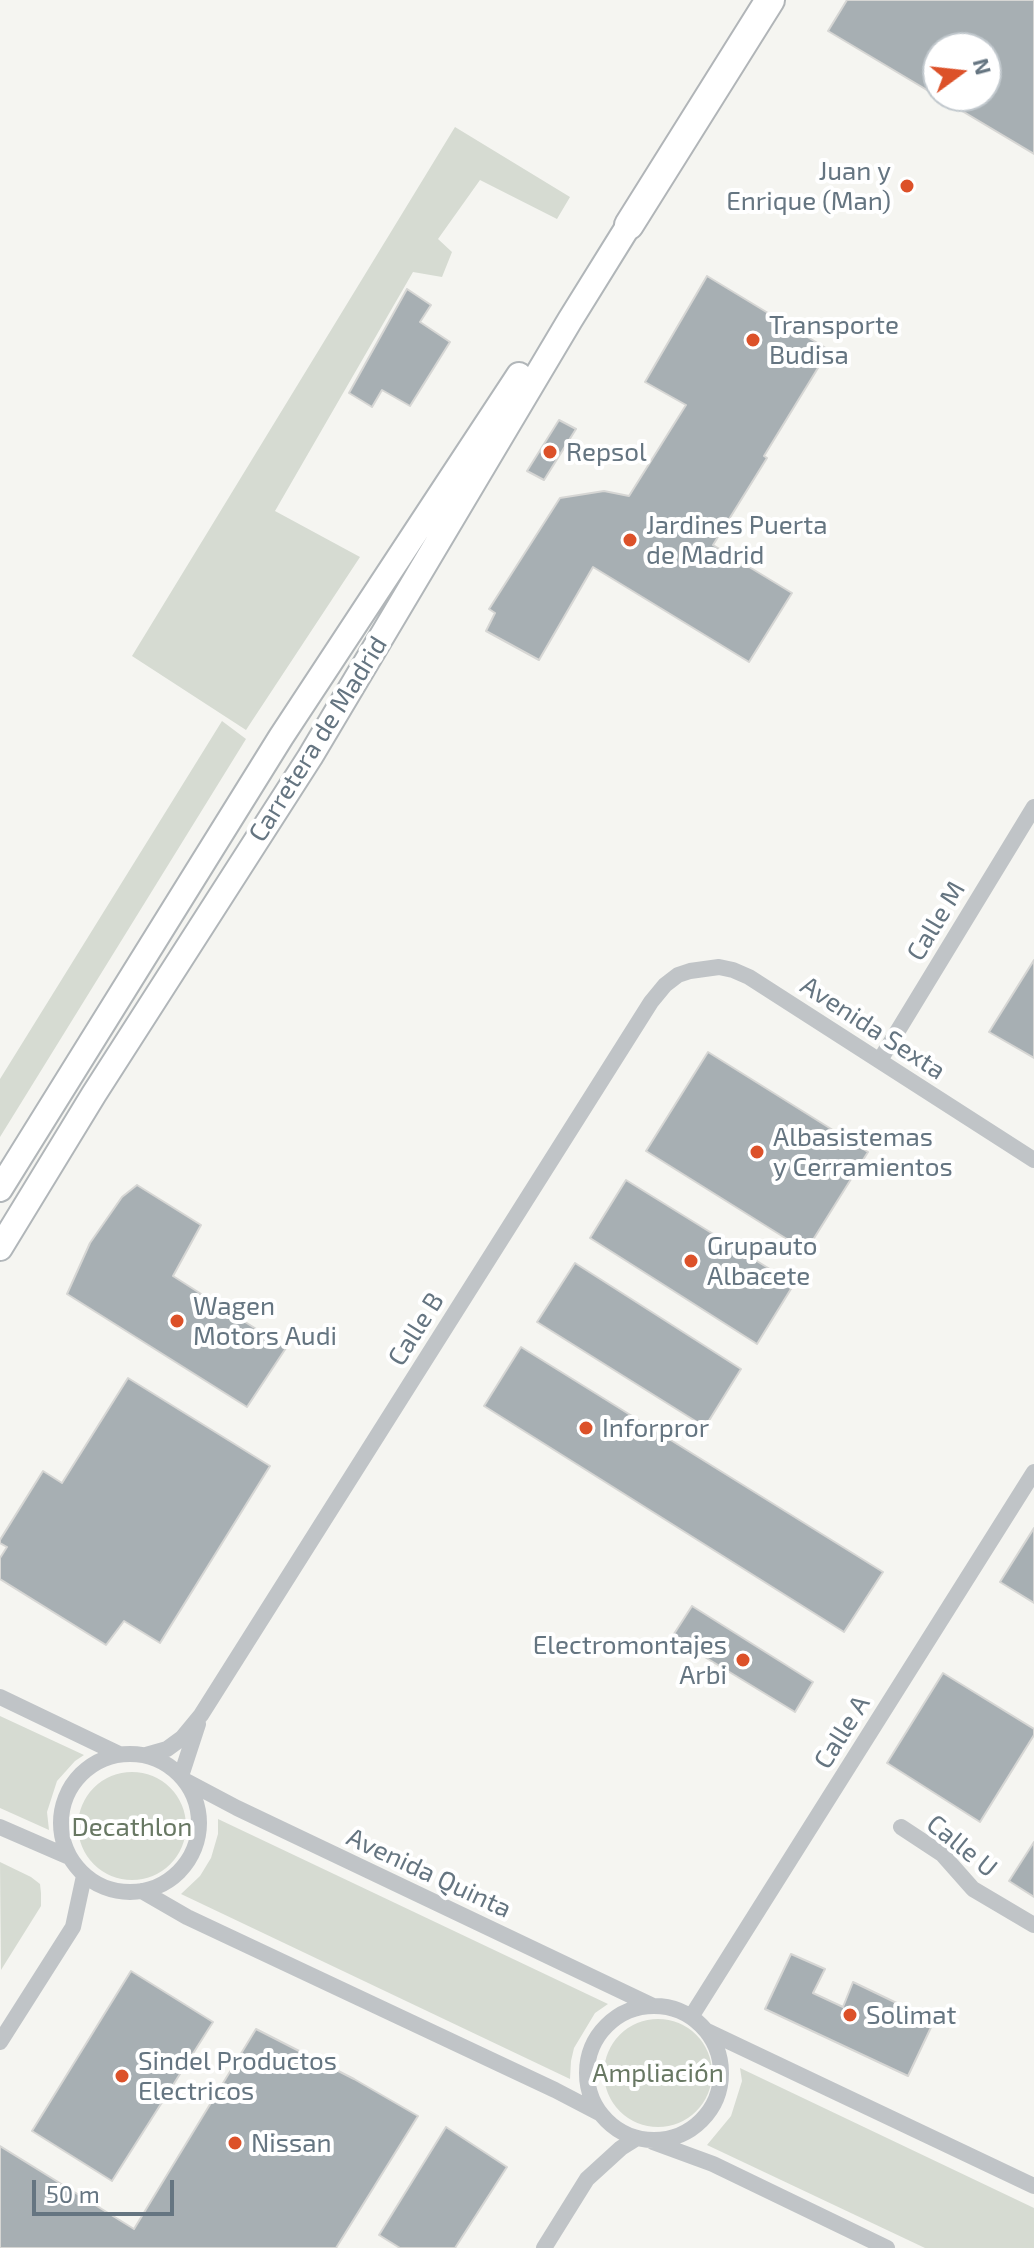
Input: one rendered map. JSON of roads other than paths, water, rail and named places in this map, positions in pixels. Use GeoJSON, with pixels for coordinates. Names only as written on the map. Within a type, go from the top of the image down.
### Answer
{"type":"FeatureCollection","features":[{"type":"Feature","properties":{"kind":"highway"},"geometry":{"type":"LineString","coordinates":[[624,222],[755,0]]}},
{"type":"Feature","properties":{"kind":"highway"},"geometry":{"type":"LineString","coordinates":[[624,222],[770,0]]}},
{"type":"Feature","properties":{"kind":"main road","name":"Carretera de Madrid"},"geometry":{"type":"LineString","coordinates":[[0,1189],[281,737],[624,222]]}},
{"type":"Feature","properties":{"kind":"main road","name":"Carretera de Madrid"},"geometry":{"type":"LineString","coordinates":[[0,1248],[94,1094],[310,757],[570,320],[624,222]]}},
{"type":"Feature","properties":{"kind":"street","name":"Calle M"},"geometry":{"type":"LineString","coordinates":[[880,1060],[1034,807]]}},
{"type":"Feature","properties":{"kind":"street","name":"Avenida Sexta"},"geometry":{"type":"LineString","coordinates":[[678,975],[719,967],[756,981],[1034,1160]]}},
{"type":"Feature","properties":{"kind":"street","name":"Calle B"},"geometry":{"type":"LineString","coordinates":[[146,1755],[174,1744],[201,1715],[651,1002],[678,975]]}},
{"type":"Feature","properties":{"kind":"street","name":"Calle A"},"geometry":{"type":"LineString","coordinates":[[691,2017],[1034,1472]]}},
{"type":"Feature","properties":{"kind":"street"},"geometry":{"type":"LineString","coordinates":[[0,1697],[119,1754]]}},
{"type":"Feature","properties":{"kind":"street","name":"Calle B"},"geometry":{"type":"LineString","coordinates":[[183,1779],[201,1715]]}},
{"type":"Feature","properties":{"kind":"street"},"geometry":{"type":"LineString","coordinates":[[119,1754],[146,1755],[161,1760],[183,1779],[196,1802],[199,1825],[194,1849],[182,1868],[164,1883],[142,1891],[121,1892],[102,1887],[84,1876],[69,1857],[61,1832],[62,1805],[74,1781],[94,1763],[119,1754]]}},
{"type":"Feature","properties":{"kind":"street","name":"Avenida Quinta"},"geometry":{"type":"LineString","coordinates":[[183,1779],[237,1808],[653,2006]]}},
{"type":"Feature","properties":{"kind":"street"},"geometry":{"type":"LineString","coordinates":[[0,1827],[69,1857]]}},
{"type":"Feature","properties":{"kind":"street","name":"Calle U"},"geometry":{"type":"LineString","coordinates":[[901,1827],[942,1854],[973,1889],[1034,1925]]}},
{"type":"Feature","properties":{"kind":"street"},"geometry":{"type":"LineString","coordinates":[[0,2042],[73,1927],[84,1876]]}},
{"type":"Feature","properties":{"kind":"street"},"geometry":{"type":"LineString","coordinates":[[142,1891],[187,1917],[601,2114]]}},
{"type":"Feature","properties":{"kind":"street"},"geometry":{"type":"LineString","coordinates":[[544,2248],[587,2179],[621,2148],[642,2139],[673,2138],[692,2129],[710,2112],[716,2100],[721,2066],[716,2046],[706,2031],[691,2017],[674,2009],[653,2006],[638,2008],[617,2017],[595,2042],[587,2077],[590,2091],[609,2123],[642,2139],[713,2164],[887,2248]]}},
{"type":"Feature","properties":{"kind":"street"},"geometry":{"type":"LineString","coordinates":[[706,2031],[1034,2186]]}},
{"type":"Feature","properties":{"kind":"place","name":"Juan y Enrique (Man)"},"geometry":{"type":"Point","coordinates":[907,186]}},
{"type":"Feature","properties":{"kind":"place","name":"Transporte Budisa"},"geometry":{"type":"Point","coordinates":[753,340]}},
{"type":"Feature","properties":{"kind":"place","name":"Repsol"},"geometry":{"type":"Point","coordinates":[550,452]}},
{"type":"Feature","properties":{"kind":"place","name":"Jardines Puerta de Madrid"},"geometry":{"type":"Point","coordinates":[630,540]}},
{"type":"Feature","properties":{"kind":"place","name":"Albasistemas y Cerramientos"},"geometry":{"type":"Point","coordinates":[757,1152]}},
{"type":"Feature","properties":{"kind":"place","name":"Grupauto Albacete"},"geometry":{"type":"Point","coordinates":[691,1261]}},
{"type":"Feature","properties":{"kind":"place","name":"Wagen Motors Audi"},"geometry":{"type":"Point","coordinates":[177,1321]}},
{"type":"Feature","properties":{"kind":"place","name":"Inforpror"},"geometry":{"type":"Point","coordinates":[586,1428]}},
{"type":"Feature","properties":{"kind":"place","name":"Electromontajes Arbi"},"geometry":{"type":"Point","coordinates":[743,1660]}},
{"type":"Feature","properties":{"kind":"place","name":"Solimat"},"geometry":{"type":"Point","coordinates":[850,2015]}},
{"type":"Feature","properties":{"kind":"place","name":"Sindel Productos Electricos"},"geometry":{"type":"Point","coordinates":[122,2076]}},
{"type":"Feature","properties":{"kind":"place","name":"Nissan"},"geometry":{"type":"Point","coordinates":[235,2143]}},
{"type":"Feature","properties":{"kind":"park label","name":"Decathlon"},"geometry":{"type":"Point","coordinates":[132,1827]}},
{"type":"Feature","properties":{"kind":"park label","name":"Ampliación"},"geometry":{"type":"Point","coordinates":[658,2073]}}]}
